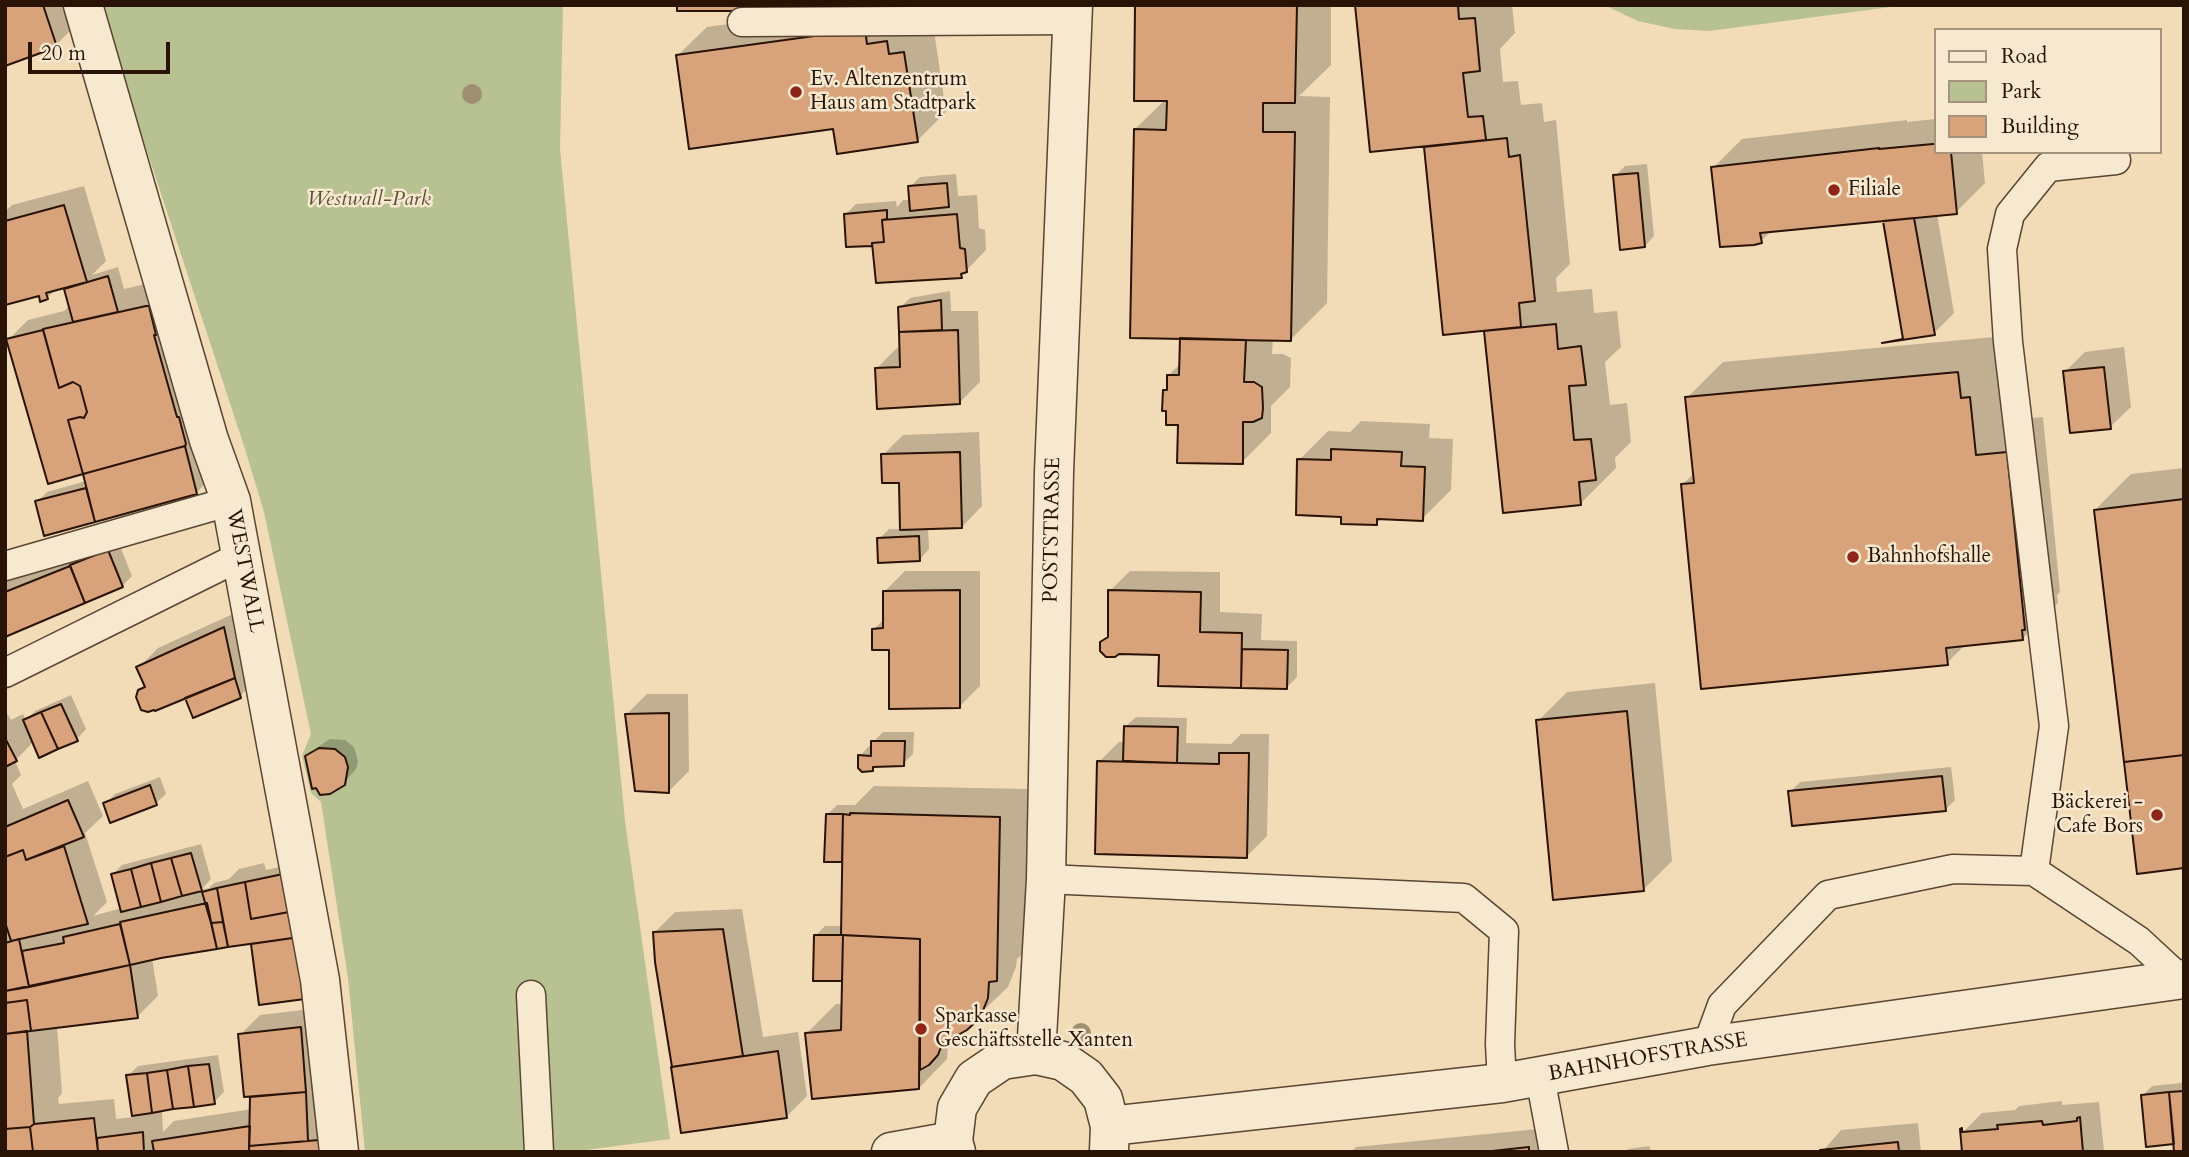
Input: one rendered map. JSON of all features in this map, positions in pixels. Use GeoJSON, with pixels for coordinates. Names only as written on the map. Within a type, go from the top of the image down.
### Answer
{"type":"FeatureCollection","features":[{"type":"Feature","properties":{"kind":"street","name":"WESTWALL"},"geometry":{"type":"LineString","coordinates":[[83,5],[209,440],[231,501],[320,980],[339,1152]]}},
{"type":"Feature","properties":{"kind":"street","name":"POSTSTRASSE"},"geometry":{"type":"LineString","coordinates":[[1036,1055],[1046,879],[1054,472],[1073,13]]}},
{"type":"Feature","properties":{"kind":"street","name":"BAHNHOFSTRASSE"},"geometry":{"type":"LineString","coordinates":[[1109,1139],[1502,1083],[1707,1046],[2182,979]]}},
{"type":"Feature","properties":{"kind":"street"},"geometry":{"type":"LineString","coordinates":[[891,1152],[954,1147],[957,1108],[974,1079],[1002,1060],[1036,1055],[1063,1062],[1086,1077],[1103,1099],[1109,1139]]}},
{"type":"Feature","properties":{"kind":"lane"},"geometry":{"type":"LineString","coordinates":[[742,22],[1073,13]]}},
{"type":"Feature","properties":{"kind":"lane"},"geometry":{"type":"LineString","coordinates":[[2034,871],[2054,726],[2008,342],[2002,249],[2010,214],[2048,167],[2116,160]]}},
{"type":"Feature","properties":{"kind":"lane"},"geometry":{"type":"LineString","coordinates":[[5,566],[231,501]]}},
{"type":"Feature","properties":{"kind":"lane"},"geometry":{"type":"LineString","coordinates":[[5,673],[241,556]]}},
{"type":"Feature","properties":{"kind":"lane"},"geometry":{"type":"LineString","coordinates":[[1707,1046],[1722,1006],[1828,895],[1953,869],[2034,871],[2139,941],[2182,979]]}},
{"type":"Feature","properties":{"kind":"lane"},"geometry":{"type":"LineString","coordinates":[[1046,879],[1464,898],[1504,931],[1500,1044],[1502,1083]]}},
{"type":"Feature","properties":{"kind":"lane"},"geometry":{"type":"LineString","coordinates":[[531,995],[539,1152]]}},
{"type":"Feature","properties":{"kind":"lane"},"geometry":{"type":"LineString","coordinates":[[1540,1077],[1554,1152]]}},
{"type":"Feature","properties":{"kind":"green space","name":"Westwall-Park"},"geometry":{"type":"Polygon","coordinates":[[[99,5],[563,5],[560,149],[625,821],[670,1139],[570,1152],[365,1152],[348,978],[321,802],[311,793],[302,756],[311,734],[264,512],[99,5]]]}},
{"type":"Feature","properties":{"kind":"green space"},"geometry":{"type":"Polygon","coordinates":[[[1604,5],[1906,5],[1709,31],[1675,29],[1638,21],[1604,5]]]}},
{"type":"Feature","properties":{"kind":"building"},"geometry":{"type":"Polygon","coordinates":[[[5,5],[43,5],[57,47],[5,66],[5,5]]]}},
{"type":"Feature","properties":{"kind":"building"},"geometry":{"type":"Polygon","coordinates":[[[677,5],[750,5],[750,11],[677,11],[677,5]]]}},
{"type":"Feature","properties":{"kind":"building"},"geometry":{"type":"Polygon","coordinates":[[[1135,5],[1297,5],[1295,103],[1263,103],[1263,132],[1295,132],[1291,341],[1130,338],[1134,129],[1166,130],[1167,101],[1134,101],[1135,5]]]}},
{"type":"Feature","properties":{"kind":"building"},"geometry":{"type":"Polygon","coordinates":[[[1355,5],[1458,5],[1459,19],[1475,18],[1480,71],[1463,73],[1468,117],[1483,116],[1486,140],[1370,152],[1355,5]]]}},
{"type":"Feature","properties":{"kind":"building","name":"Ev. Altenzentrum Haus am Stadtpark"},"geometry":{"type":"Polygon","coordinates":[[[865,29],[867,44],[887,41],[889,54],[904,52],[918,142],[837,154],[833,129],[689,149],[676,55],[865,29]]]}},
{"type":"Feature","properties":{"kind":"building"},"geometry":{"type":"Polygon","coordinates":[[[1507,138],[1509,157],[1520,155],[1535,301],[1519,303],[1521,327],[1443,335],[1424,147],[1507,138]]]}},
{"type":"Feature","properties":{"kind":"building","name":"Filiale"},"geometry":{"type":"Polygon","coordinates":[[[1934,144],[1934,154],[1951,154],[1957,214],[1760,233],[1762,243],[1720,247],[1711,167],[1934,144]]]}},
{"type":"Feature","properties":{"kind":"building"},"geometry":{"type":"Polygon","coordinates":[[[1638,173],[1645,247],[1620,250],[1613,175],[1638,173]]]}},
{"type":"Feature","properties":{"kind":"building"},"geometry":{"type":"Polygon","coordinates":[[[947,183],[949,207],[910,211],[908,186],[947,183]]]}},
{"type":"Feature","properties":{"kind":"building"},"geometry":{"type":"Polygon","coordinates":[[[64,205],[87,282],[46,293],[48,299],[40,302],[39,296],[5,305],[5,221],[64,205]]]}},
{"type":"Feature","properties":{"kind":"building"},"geometry":{"type":"Polygon","coordinates":[[[887,210],[887,219],[882,220],[884,242],[872,243],[872,246],[846,247],[844,214],[887,210]]]}},
{"type":"Feature","properties":{"kind":"building"},"geometry":{"type":"Polygon","coordinates":[[[957,214],[960,248],[965,249],[967,272],[961,274],[962,278],[876,283],[872,243],[884,242],[882,220],[957,214]]]}},
{"type":"Feature","properties":{"kind":"building"},"geometry":{"type":"Polygon","coordinates":[[[1914,218],[1935,335],[1882,343],[1903,339],[1883,221],[1914,218]]]}},
{"type":"Feature","properties":{"kind":"building"},"geometry":{"type":"Polygon","coordinates":[[[108,276],[118,312],[73,322],[64,289],[108,276]]]}},
{"type":"Feature","properties":{"kind":"building"},"geometry":{"type":"Polygon","coordinates":[[[941,300],[942,330],[899,332],[898,307],[941,300]]]}},
{"type":"Feature","properties":{"kind":"building"},"geometry":{"type":"Polygon","coordinates":[[[149,306],[154,335],[186,444],[83,474],[68,420],[84,418],[87,412],[80,386],[73,382],[59,388],[43,329],[149,306]]]}},
{"type":"Feature","properties":{"kind":"building"},"geometry":{"type":"Polygon","coordinates":[[[1556,324],[1558,349],[1581,346],[1586,385],[1569,386],[1574,440],[1591,439],[1596,480],[1579,482],[1581,505],[1503,513],[1484,331],[1556,324]]]}},
{"type":"Feature","properties":{"kind":"building"},"geometry":{"type":"Polygon","coordinates":[[[43,330],[59,388],[73,382],[80,386],[87,412],[84,418],[68,420],[83,474],[48,484],[6,339],[43,330]]]}},
{"type":"Feature","properties":{"kind":"building"},"geometry":{"type":"Polygon","coordinates":[[[958,330],[960,404],[877,409],[875,368],[900,367],[899,332],[958,330]]]}},
{"type":"Feature","properties":{"kind":"building"},"geometry":{"type":"Polygon","coordinates":[[[1180,338],[1246,340],[1244,382],[1254,382],[1262,387],[1263,408],[1262,418],[1243,422],[1243,464],[1177,463],[1178,425],[1166,425],[1166,411],[1162,411],[1167,375],[1179,375],[1180,338]]]}},
{"type":"Feature","properties":{"kind":"building"},"geometry":{"type":"Polygon","coordinates":[[[2104,367],[2111,429],[2070,433],[2063,371],[2104,367]]]}},
{"type":"Feature","properties":{"kind":"building","name":"Bahnhofshalle"},"geometry":{"type":"Polygon","coordinates":[[[1958,372],[1961,398],[1970,397],[1976,455],[2007,452],[2025,630],[2022,630],[2023,640],[1946,648],[1948,665],[1701,689],[1681,484],[1694,483],[1685,397],[1958,372]]]}},
{"type":"Feature","properties":{"kind":"building"},"geometry":{"type":"Polygon","coordinates":[[[185,446],[197,494],[95,522],[83,474],[185,446]]]}},
{"type":"Feature","properties":{"kind":"building"},"geometry":{"type":"Polygon","coordinates":[[[1331,449],[1402,452],[1401,466],[1425,467],[1423,521],[1377,519],[1377,525],[1341,524],[1341,517],[1296,515],[1297,459],[1331,460],[1331,449]]]}},
{"type":"Feature","properties":{"kind":"building"},"geometry":{"type":"Polygon","coordinates":[[[960,452],[962,528],[900,530],[899,483],[882,483],[881,454],[960,452]]]}},
{"type":"Feature","properties":{"kind":"building"},"geometry":{"type":"Polygon","coordinates":[[[86,488],[95,522],[44,536],[35,501],[86,488]]]}},
{"type":"Feature","properties":{"kind":"building"},"geometry":{"type":"Polygon","coordinates":[[[2184,499],[2184,755],[2124,762],[2094,510],[2184,499]]]}},
{"type":"Feature","properties":{"kind":"building"},"geometry":{"type":"Polygon","coordinates":[[[919,536],[920,561],[878,563],[877,538],[919,536]]]}},
{"type":"Feature","properties":{"kind":"building"},"geometry":{"type":"Polygon","coordinates":[[[108,550],[123,587],[85,603],[70,565],[108,550]]]}},
{"type":"Feature","properties":{"kind":"building"},"geometry":{"type":"Polygon","coordinates":[[[70,566],[85,603],[5,637],[5,592],[70,566]]]}},
{"type":"Feature","properties":{"kind":"building"},"geometry":{"type":"Polygon","coordinates":[[[960,590],[960,708],[889,709],[889,650],[872,650],[872,629],[883,628],[883,591],[960,590]]]}},
{"type":"Feature","properties":{"kind":"building"},"geometry":{"type":"Polygon","coordinates":[[[1108,590],[1201,592],[1200,632],[1242,633],[1241,688],[1158,686],[1159,655],[1119,654],[1106,657],[1100,651],[1100,642],[1108,637],[1108,590]]]}},
{"type":"Feature","properties":{"kind":"building"},"geometry":{"type":"Polygon","coordinates":[[[224,627],[235,678],[155,711],[141,710],[136,697],[138,690],[145,687],[136,667],[224,627]]]}},
{"type":"Feature","properties":{"kind":"building"},"geometry":{"type":"Polygon","coordinates":[[[1242,649],[1288,650],[1287,689],[1241,688],[1242,649]]]}},
{"type":"Feature","properties":{"kind":"building"},"geometry":{"type":"Polygon","coordinates":[[[235,678],[241,698],[193,718],[185,698],[235,678]]]}},
{"type":"Feature","properties":{"kind":"building"},"geometry":{"type":"Polygon","coordinates":[[[61,704],[78,741],[58,749],[41,712],[61,704]]]}},
{"type":"Feature","properties":{"kind":"building"},"geometry":{"type":"Polygon","coordinates":[[[1627,711],[1644,891],[1553,900],[1536,720],[1627,711]]]}},
{"type":"Feature","properties":{"kind":"building"},"geometry":{"type":"Polygon","coordinates":[[[41,712],[58,749],[39,758],[23,720],[41,712]]]}},
{"type":"Feature","properties":{"kind":"building"},"geometry":{"type":"Polygon","coordinates":[[[669,713],[669,793],[635,791],[625,714],[669,713]]]}},
{"type":"Feature","properties":{"kind":"building"},"geometry":{"type":"Polygon","coordinates":[[[1124,726],[1178,727],[1177,763],[1123,761],[1124,726]]]}},
{"type":"Feature","properties":{"kind":"building"},"geometry":{"type":"Polygon","coordinates":[[[5,738],[17,761],[5,767],[5,738]]]}},
{"type":"Feature","properties":{"kind":"building"},"geometry":{"type":"Polygon","coordinates":[[[871,741],[905,741],[904,766],[873,767],[873,771],[862,772],[858,768],[858,755],[871,756],[871,741]]]}},
{"type":"Feature","properties":{"kind":"building"},"geometry":{"type":"Polygon","coordinates":[[[319,748],[335,749],[345,757],[348,767],[345,785],[330,794],[320,795],[316,788],[312,789],[305,756],[319,748]]]}},
{"type":"Feature","properties":{"kind":"building"},"geometry":{"type":"Polygon","coordinates":[[[1219,753],[1249,753],[1247,858],[1095,854],[1097,761],[1219,764],[1219,753]]]}},
{"type":"Feature","properties":{"kind":"building","name":"Bäckerei - Cafe Bors"},"geometry":{"type":"Polygon","coordinates":[[[2184,755],[2184,868],[2137,874],[2124,762],[2184,755]]]}},
{"type":"Feature","properties":{"kind":"building"},"geometry":{"type":"Polygon","coordinates":[[[1942,776],[1946,811],[1792,826],[1788,791],[1942,776]]]}},
{"type":"Feature","properties":{"kind":"building"},"geometry":{"type":"Polygon","coordinates":[[[150,785],[157,805],[110,823],[103,803],[150,785]]]}},
{"type":"Feature","properties":{"kind":"building"},"geometry":{"type":"Polygon","coordinates":[[[68,800],[84,837],[26,860],[23,850],[5,857],[5,827],[68,800]]]}},
{"type":"Feature","properties":{"kind":"building"},"geometry":{"type":"Polygon","coordinates":[[[826,814],[843,814],[842,862],[824,862],[826,814]]]}},
{"type":"Feature","properties":{"kind":"building"},"geometry":{"type":"Polygon","coordinates":[[[843,814],[1000,817],[997,981],[989,982],[988,998],[980,1018],[967,1030],[944,1039],[938,1055],[920,1070],[920,939],[841,935],[843,814]]]}},
{"type":"Feature","properties":{"kind":"building"},"geometry":{"type":"Polygon","coordinates":[[[64,846],[88,924],[11,941],[5,922],[5,857],[23,850],[26,860],[64,846]]]}},
{"type":"Feature","properties":{"kind":"building"},"geometry":{"type":"Polygon","coordinates":[[[191,853],[202,891],[182,896],[171,858],[191,853]]]}},
{"type":"Feature","properties":{"kind":"building"},"geometry":{"type":"Polygon","coordinates":[[[171,858],[182,896],[161,902],[151,863],[171,858]]]}},
{"type":"Feature","properties":{"kind":"building"},"geometry":{"type":"Polygon","coordinates":[[[151,863],[161,902],[141,907],[131,869],[151,863]]]}},
{"type":"Feature","properties":{"kind":"building"},"geometry":{"type":"Polygon","coordinates":[[[131,869],[141,907],[121,912],[111,874],[131,869]]]}},
{"type":"Feature","properties":{"kind":"building"},"geometry":{"type":"Polygon","coordinates":[[[283,874],[289,912],[251,919],[245,882],[283,874]]]}},
{"type":"Feature","properties":{"kind":"building"},"geometry":{"type":"Polygon","coordinates":[[[245,882],[251,919],[289,912],[300,937],[228,947],[217,888],[245,882]]]}},
{"type":"Feature","properties":{"kind":"building"},"geometry":{"type":"Polygon","coordinates":[[[217,888],[223,922],[211,923],[202,892],[217,888]]]}},
{"type":"Feature","properties":{"kind":"building"},"geometry":{"type":"Polygon","coordinates":[[[207,903],[217,949],[130,965],[120,922],[207,903]]]}},
{"type":"Feature","properties":{"kind":"building"},"geometry":{"type":"Polygon","coordinates":[[[223,922],[228,947],[217,949],[211,923],[223,922]]]}},
{"type":"Feature","properties":{"kind":"building"},"geometry":{"type":"Polygon","coordinates":[[[120,924],[130,965],[29,987],[22,951],[64,943],[63,937],[120,924]]]}},
{"type":"Feature","properties":{"kind":"building"},"geometry":{"type":"Polygon","coordinates":[[[723,929],[743,1056],[672,1067],[655,962],[653,932],[723,929]]]}},
{"type":"Feature","properties":{"kind":"building"},"geometry":{"type":"Polygon","coordinates":[[[814,935],[843,935],[842,981],[813,981],[814,935]]]}},
{"type":"Feature","properties":{"kind":"building"},"geometry":{"type":"Polygon","coordinates":[[[843,935],[920,939],[919,1089],[812,1099],[805,1033],[841,1030],[843,935]]]}},
{"type":"Feature","properties":{"kind":"building"},"geometry":{"type":"Polygon","coordinates":[[[300,937],[305,999],[259,1005],[251,944],[300,937]]]}},
{"type":"Feature","properties":{"kind":"building"},"geometry":{"type":"Polygon","coordinates":[[[19,939],[29,987],[5,991],[5,943],[19,939]]]}},
{"type":"Feature","properties":{"kind":"building"},"geometry":{"type":"Polygon","coordinates":[[[130,965],[138,1018],[31,1031],[27,1000],[5,1003],[5,991],[130,965]]]}},
{"type":"Feature","properties":{"kind":"building"},"geometry":{"type":"Polygon","coordinates":[[[27,1000],[31,1031],[5,1034],[5,1003],[27,1000]]]}},
{"type":"Feature","properties":{"kind":"building"},"geometry":{"type":"Polygon","coordinates":[[[301,1027],[306,1092],[244,1097],[238,1034],[301,1027]]]}},
{"type":"Feature","properties":{"kind":"building"},"geometry":{"type":"Polygon","coordinates":[[[27,1031],[34,1124],[30,1127],[5,1129],[5,1034],[27,1031]]]}},
{"type":"Feature","properties":{"kind":"building"},"geometry":{"type":"Polygon","coordinates":[[[778,1051],[787,1118],[681,1133],[671,1067],[778,1051]]]}},
{"type":"Feature","properties":{"kind":"building"},"geometry":{"type":"Polygon","coordinates":[[[209,1064],[215,1104],[194,1107],[188,1066],[209,1064]]]}},
{"type":"Feature","properties":{"kind":"building"},"geometry":{"type":"Polygon","coordinates":[[[188,1066],[194,1107],[173,1109],[167,1070],[188,1066]]]}},
{"type":"Feature","properties":{"kind":"building"},"geometry":{"type":"Polygon","coordinates":[[[167,1070],[173,1109],[152,1113],[147,1073],[167,1070]]]}},
{"type":"Feature","properties":{"kind":"building"},"geometry":{"type":"Polygon","coordinates":[[[147,1073],[152,1113],[132,1116],[126,1075],[147,1073]]]}},
{"type":"Feature","properties":{"kind":"building"},"geometry":{"type":"Polygon","coordinates":[[[2184,1091],[2184,1152],[2174,1152],[2169,1092],[2184,1091]]]}},
{"type":"Feature","properties":{"kind":"building"},"geometry":{"type":"Polygon","coordinates":[[[306,1092],[308,1141],[249,1146],[250,1097],[306,1092]]]}},
{"type":"Feature","properties":{"kind":"building"},"geometry":{"type":"Polygon","coordinates":[[[2169,1092],[2174,1144],[2146,1147],[2141,1095],[2169,1092]]]}},
{"type":"Feature","properties":{"kind":"building"},"geometry":{"type":"Polygon","coordinates":[[[2080,1117],[2083,1152],[1962,1152],[1960,1129],[1962,1128],[1962,1132],[1998,1129],[1997,1125],[2042,1121],[2043,1125],[2077,1121],[2080,1117]]]}},
{"type":"Feature","properties":{"kind":"building"},"geometry":{"type":"Polygon","coordinates":[[[94,1118],[98,1152],[33,1152],[30,1127],[34,1124],[94,1118]]]}},
{"type":"Feature","properties":{"kind":"building"},"geometry":{"type":"Polygon","coordinates":[[[250,1126],[249,1152],[154,1152],[152,1141],[250,1126]]]}},
{"type":"Feature","properties":{"kind":"building"},"geometry":{"type":"Polygon","coordinates":[[[30,1127],[33,1152],[5,1152],[5,1129],[30,1127]]]}},
{"type":"Feature","properties":{"kind":"building"},"geometry":{"type":"Polygon","coordinates":[[[143,1132],[144,1152],[98,1152],[97,1138],[143,1132]]]}},
{"type":"Feature","properties":{"kind":"building"},"geometry":{"type":"Polygon","coordinates":[[[319,1140],[320,1152],[249,1152],[249,1146],[319,1140]]]}},
{"type":"Feature","properties":{"kind":"building"},"geometry":{"type":"Polygon","coordinates":[[[1898,1142],[1899,1152],[1820,1152],[1820,1150],[1898,1142]]]}},
{"type":"Feature","properties":{"kind":"building"},"geometry":{"type":"Polygon","coordinates":[[[1529,1147],[1529,1152],[1483,1152],[1529,1147]]]}},
{"type":"Feature","properties":{"kind":"place","name":"Ev. Altenzentrum Haus am Stadtpark"},"geometry":{"type":"Point","coordinates":[796,92]}},
{"type":"Feature","properties":{"kind":"place","name":"Filiale"},"geometry":{"type":"Point","coordinates":[1834,190]}},
{"type":"Feature","properties":{"kind":"place","name":"Bahnhofshalle"},"geometry":{"type":"Point","coordinates":[1853,557]}},
{"type":"Feature","properties":{"kind":"place","name":"Bäckerei - Cafe Bors"},"geometry":{"type":"Point","coordinates":[2157,815]}},
{"type":"Feature","properties":{"kind":"place","name":"Sparkasse Geschäftsstelle Xanten"},"geometry":{"type":"Point","coordinates":[921,1029]}}]}
